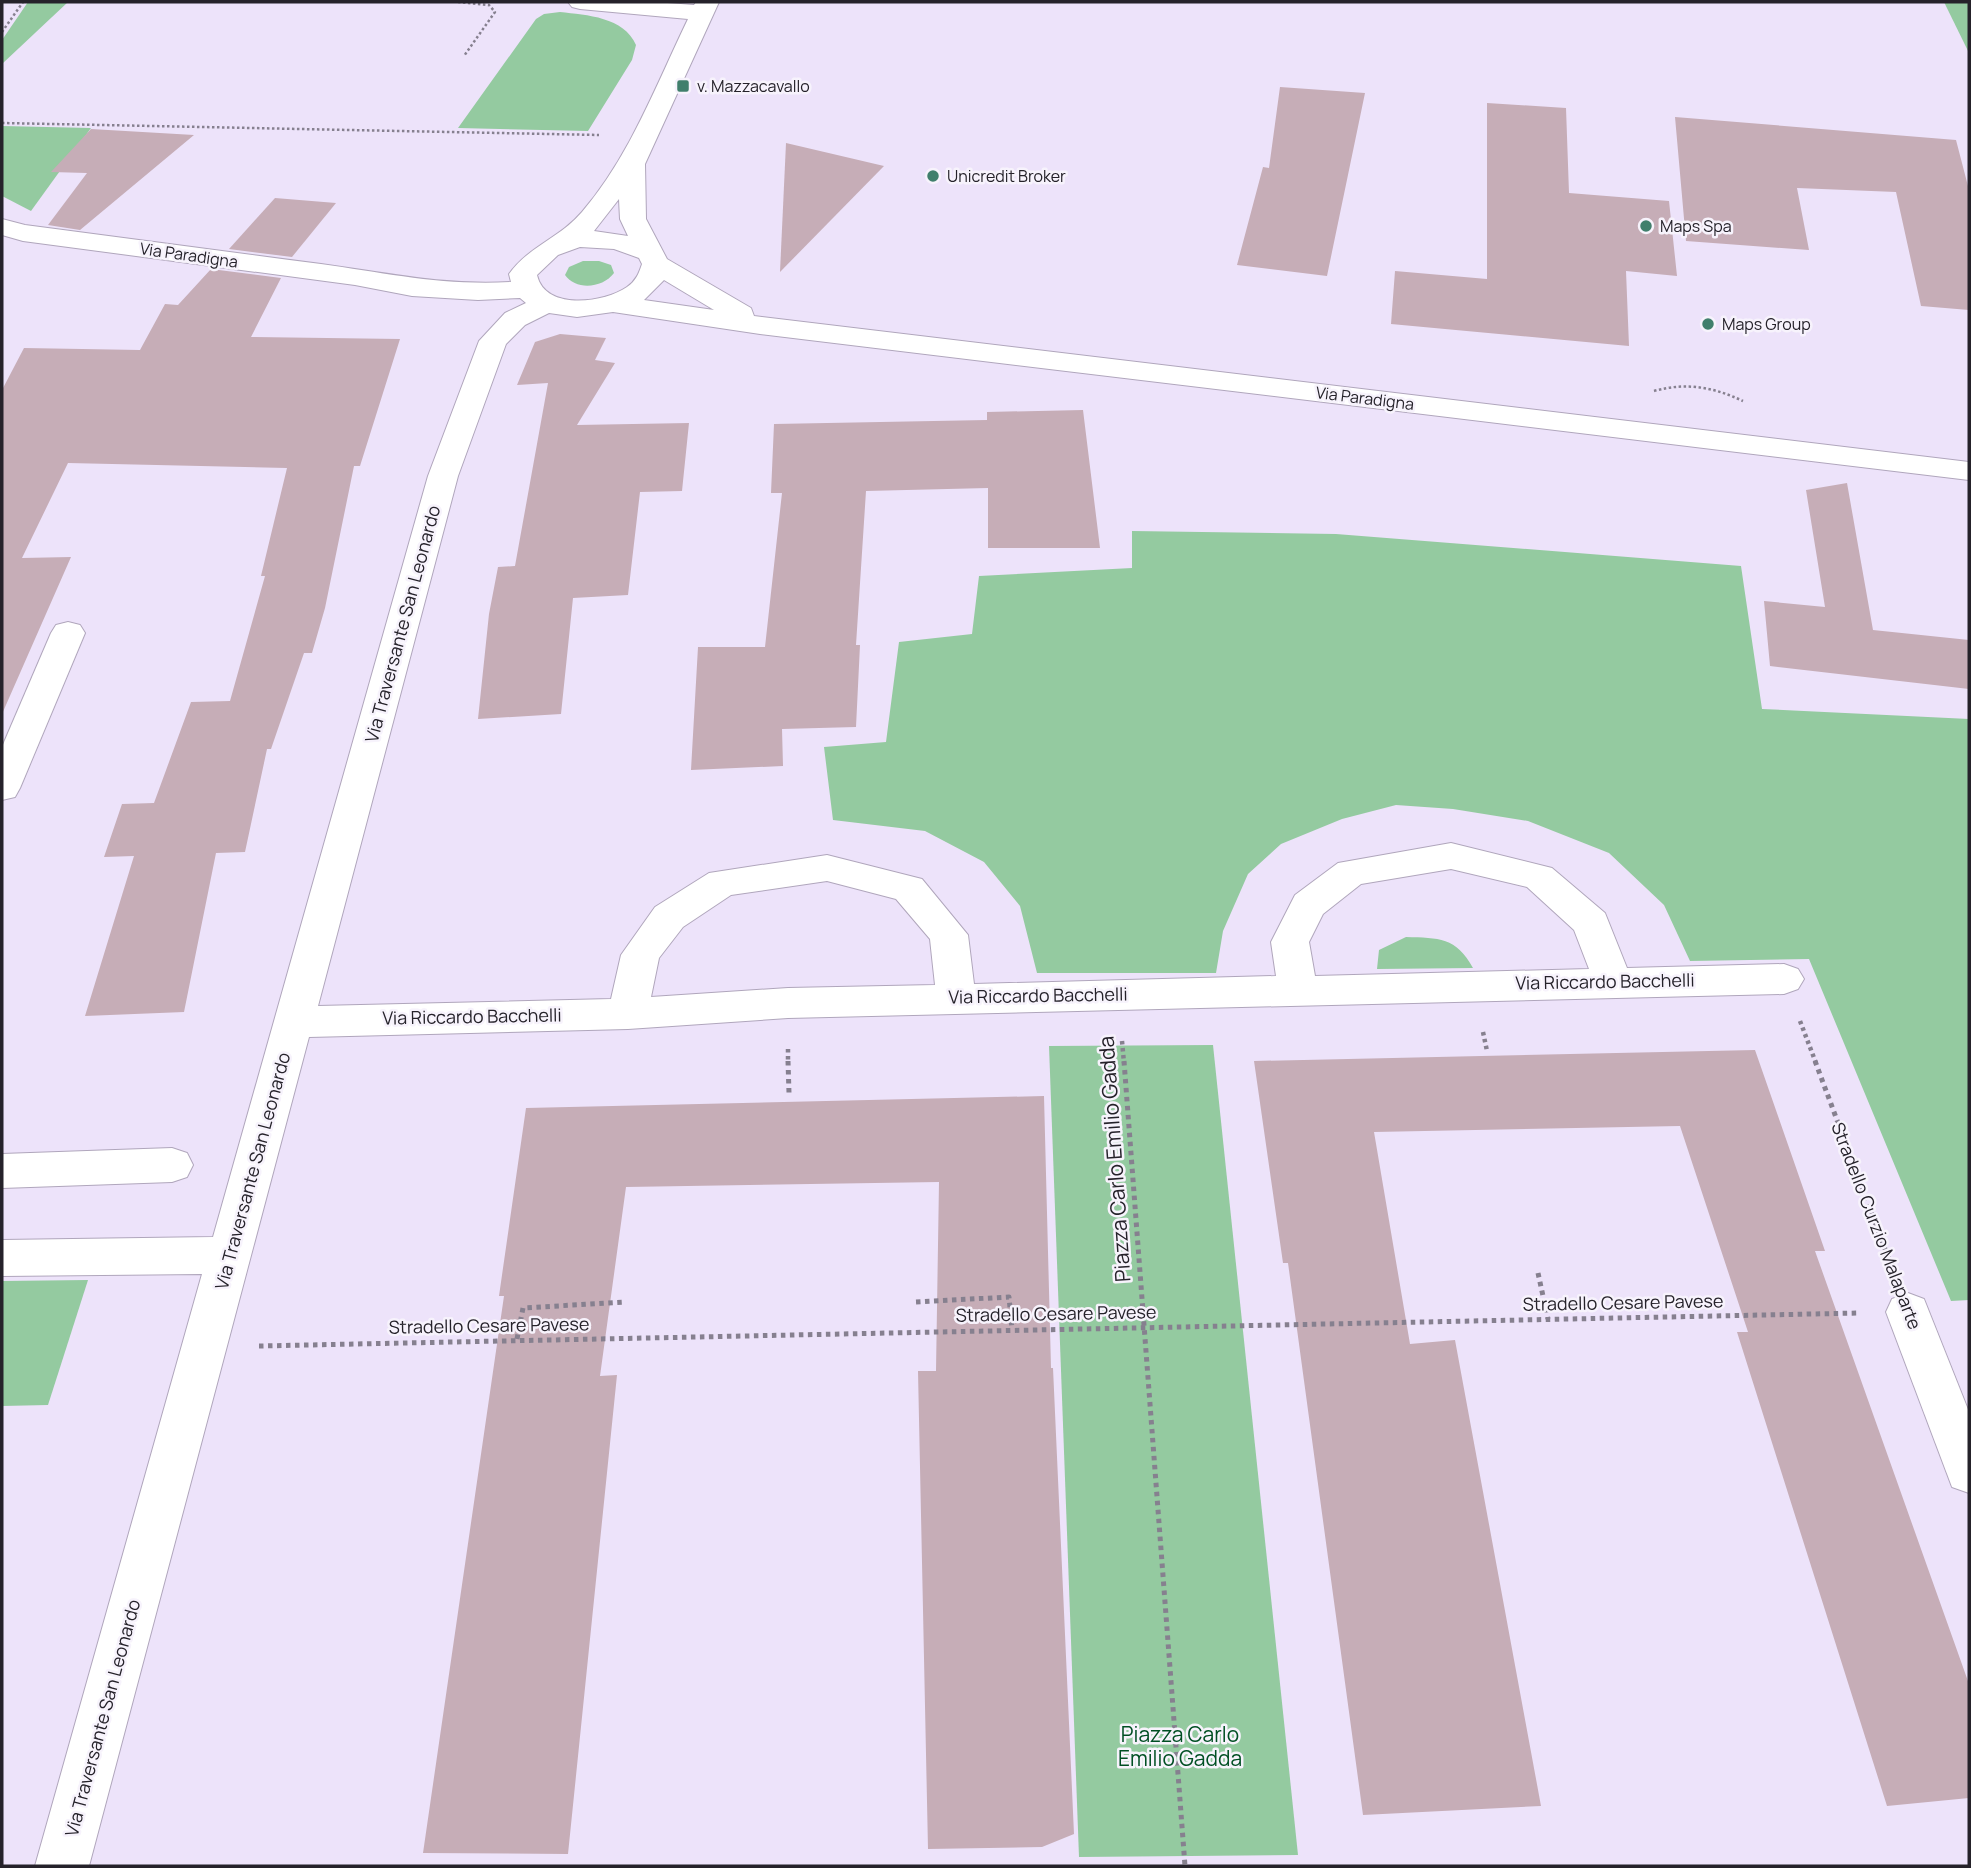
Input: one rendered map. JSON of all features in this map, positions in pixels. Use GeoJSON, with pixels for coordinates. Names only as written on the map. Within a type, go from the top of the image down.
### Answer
{"type":"FeatureCollection","features":[{"type":"Feature","properties":{"kind":"street"},"geometry":{"type":"LineString","coordinates":[[567,242],[591,219],[632,164],[704,8],[580,2]]}},
{"type":"Feature","properties":{"kind":"street"},"geometry":{"type":"LineString","coordinates":[[632,164],[633,219],[653,258]]}},
{"type":"Feature","properties":{"kind":"street","name":"Via Paradigna"},"geometry":{"type":"LineString","coordinates":[[9,230],[355,277],[450,299],[469,318]]}},
{"type":"Feature","properties":{"kind":"street","name":"Via Paradigna"},"geometry":{"type":"LineString","coordinates":[[355,277],[452,274],[534,257],[567,242],[601,238],[625,241],[760,325]]}},
{"type":"Feature","properties":{"kind":"street"},"geometry":{"type":"LineString","coordinates":[[534,257],[523,274],[537,296]]}},
{"type":"Feature","properties":{"kind":"street","name":"Via Paradigna"},"geometry":{"type":"LineString","coordinates":[[616,303],[640,293],[655,278],[653,258]]}},
{"type":"Feature","properties":{"kind":"street","name":"Via Paradigna"},"geometry":{"type":"LineString","coordinates":[[411,288],[537,296],[572,308],[616,303],[760,325],[1969,471]]}},
{"type":"Feature","properties":{"kind":"street","name":"Via Traversante San Leonardo"},"geometry":{"type":"LineString","coordinates":[[62,1866],[443,475],[493,341],[537,296]]}},
{"type":"Feature","properties":{"kind":"street"},"geometry":{"type":"LineString","coordinates":[[2,788],[68,633]]}},
{"type":"Feature","properties":{"kind":"street"},"geometry":{"type":"LineString","coordinates":[[1298,990],[1290,942],[1308,905],[1351,872],[1451,856],[1539,877],[1591,923],[1613,982]]}},
{"type":"Feature","properties":{"kind":"street"},"geometry":{"type":"LineString","coordinates":[[628,1013],[640,955],[669,917],[722,883],[827,868],[909,889],[949,935],[956,998]]}},
{"type":"Feature","properties":{"kind":"street","name":"Via Riccardo Bacchelli"},"geometry":{"type":"LineString","coordinates":[[293,1022],[628,1013],[788,1003],[956,998],[1784,979]]}},
{"type":"Feature","properties":{"kind":"street"},"geometry":{"type":"LineString","coordinates":[[2,1171],[172,1165]]}},
{"type":"Feature","properties":{"kind":"street"},"geometry":{"type":"LineString","coordinates":[[2,1258],[229,1255]]}},
{"type":"Feature","properties":{"kind":"street","name":"Stradello Curzio Malaparte"},"geometry":{"type":"LineString","coordinates":[[1908,1312],[1969,1472]]}},
{"type":"Feature","properties":{"kind":"path"},"geometry":{"type":"LineString","coordinates":[[2,33],[23,2]]}},
{"type":"Feature","properties":{"kind":"path"},"geometry":{"type":"LineString","coordinates":[[458,2],[489,5],[495,12],[464,56]]}},
{"type":"Feature","properties":{"kind":"path"},"geometry":{"type":"LineString","coordinates":[[2,122],[646,138]]}},
{"type":"Feature","properties":{"kind":"path"},"geometry":{"type":"LineString","coordinates":[[1647,393],[1682,384],[1705,386],[1748,404]]}},
{"type":"Feature","properties":{"kind":"path","name":"Stradello Curzio Malaparte"},"geometry":{"type":"LineString","coordinates":[[1784,979],[1908,1312]]}},
{"type":"Feature","properties":{"kind":"path","name":"Piazza Carlo Emilio Gadda"},"geometry":{"type":"LineString","coordinates":[[1119,994],[1185,1866]]}},
{"type":"Feature","properties":{"kind":"path"},"geometry":{"type":"LineString","coordinates":[[1538,1273],[1548,1319]]}},
{"type":"Feature","properties":{"kind":"path"},"geometry":{"type":"LineString","coordinates":[[916,1302],[1009,1297],[1012,1329]]}},
{"type":"Feature","properties":{"kind":"path"},"geometry":{"type":"LineString","coordinates":[[517,1339],[523,1308],[625,1302]]}},
{"type":"Feature","properties":{"kind":"path","name":"Stradello Cesare Pavese"},"geometry":{"type":"LineString","coordinates":[[204,1348],[517,1339],[1908,1312]]}},
{"type":"Feature","properties":{"kind":"green space"},"geometry":{"type":"Polygon","coordinates":[[[28,2],[68,2],[2,64],[2,40],[28,2]]]}},
{"type":"Feature","properties":{"kind":"green space"},"geometry":{"type":"Polygon","coordinates":[[[1944,2],[1969,2],[1969,53],[1944,2]]]}},
{"type":"Feature","properties":{"kind":"green space"},"geometry":{"type":"Polygon","coordinates":[[[560,12],[593,16],[614,23],[623,28],[636,45],[632,60],[588,131],[458,128],[536,19],[544,14],[560,12]]]}},
{"type":"Feature","properties":{"kind":"green space"},"geometry":{"type":"Polygon","coordinates":[[[2,126],[91,128],[31,211],[2,196],[2,126]]]}},
{"type":"Feature","properties":{"kind":"green space"},"geometry":{"type":"Polygon","coordinates":[[[583,261],[599,261],[611,265],[614,273],[597,284],[576,284],[565,275],[569,267],[583,261]]]}},
{"type":"Feature","properties":{"kind":"green space"},"geometry":{"type":"Polygon","coordinates":[[[1132,531],[1336,534],[1741,566],[1762,709],[1969,719],[1969,1300],[1951,1301],[1809,959],[1690,961],[1664,905],[1609,853],[1528,821],[1453,809],[1396,805],[1342,819],[1281,844],[1248,874],[1223,931],[1216,973],[1037,973],[1020,906],[984,862],[925,831],[833,820],[824,747],[886,742],[899,642],[972,634],[979,576],[1132,568],[1132,531]]]}},
{"type":"Feature","properties":{"kind":"green space"},"geometry":{"type":"Polygon","coordinates":[[[1406,937],[1446,941],[1460,950],[1473,968],[1377,969],[1379,950],[1406,937]]]}},
{"type":"Feature","properties":{"kind":"green space","name":"Piazza Carlo Emilio Gadda"},"geometry":{"type":"Polygon","coordinates":[[[1213,1045],[1298,1855],[1079,1857],[1049,1046],[1213,1045]]]}},
{"type":"Feature","properties":{"kind":"green space"},"geometry":{"type":"Polygon","coordinates":[[[88,1280],[48,1405],[2,1406],[2,1281],[88,1280]]]}},
{"type":"Feature","properties":{"kind":"building"},"geometry":{"type":"Polygon","coordinates":[[[1280,87],[1365,93],[1327,276],[1237,265],[1263,167],[1269,168],[1280,87]]]}},
{"type":"Feature","properties":{"kind":"building"},"geometry":{"type":"Polygon","coordinates":[[[1487,103],[1566,108],[1569,193],[1669,201],[1677,276],[1626,271],[1629,346],[1391,324],[1395,271],[1487,279],[1487,103]]]}},
{"type":"Feature","properties":{"kind":"building"},"geometry":{"type":"Polygon","coordinates":[[[1675,117],[1956,140],[1969,190],[1969,310],[1921,306],[1896,192],[1797,188],[1809,250],[1686,241],[1675,117]]]}},
{"type":"Feature","properties":{"kind":"building"},"geometry":{"type":"Polygon","coordinates":[[[91,129],[194,135],[80,230],[48,225],[87,173],[51,172],[91,129]]]}},
{"type":"Feature","properties":{"kind":"building"},"geometry":{"type":"Polygon","coordinates":[[[786,143],[884,166],[780,272],[786,143]]]}},
{"type":"Feature","properties":{"kind":"building"},"geometry":{"type":"Polygon","coordinates":[[[275,198],[336,203],[292,257],[229,249],[275,198]]]}},
{"type":"Feature","properties":{"kind":"building"},"geometry":{"type":"Polygon","coordinates":[[[211,269],[281,278],[251,337],[400,339],[360,466],[354,466],[325,608],[312,653],[304,653],[271,749],[267,749],[245,852],[216,853],[184,1012],[85,1016],[134,856],[104,857],[122,804],[154,803],[191,702],[230,701],[265,576],[261,576],[287,468],[68,463],[22,558],[71,557],[2,714],[2,390],[24,348],[140,350],[165,304],[178,305],[211,269]]]}},
{"type":"Feature","properties":{"kind":"building"},"geometry":{"type":"Polygon","coordinates":[[[560,334],[606,338],[595,360],[615,363],[577,425],[689,423],[682,491],[640,492],[628,595],[573,598],[561,714],[478,719],[489,614],[498,567],[515,566],[548,383],[517,385],[535,342],[560,334]]]}},
{"type":"Feature","properties":{"kind":"building"},"geometry":{"type":"Polygon","coordinates":[[[1083,410],[1100,548],[988,548],[988,488],[866,491],[856,645],[860,645],[856,727],[782,729],[783,766],[691,770],[698,647],[765,647],[782,493],[771,493],[774,424],[987,420],[987,412],[1083,410]]]}},
{"type":"Feature","properties":{"kind":"building"},"geometry":{"type":"Polygon","coordinates":[[[1847,483],[1873,630],[1969,640],[1969,689],[1770,666],[1764,601],[1825,607],[1806,490],[1847,483]]]}},
{"type":"Feature","properties":{"kind":"building"},"geometry":{"type":"Polygon","coordinates":[[[1755,1050],[1825,1251],[1815,1251],[1969,1684],[1969,1798],[1887,1806],[1737,1332],[1748,1332],[1680,1126],[1374,1132],[1410,1344],[1455,1340],[1541,1806],[1363,1815],[1288,1263],[1283,1263],[1254,1061],[1755,1050]]]}},
{"type":"Feature","properties":{"kind":"building"},"geometry":{"type":"Polygon","coordinates":[[[1044,1096],[1051,1368],[1074,1834],[1042,1847],[928,1849],[918,1371],[936,1371],[939,1182],[626,1187],[600,1376],[617,1375],[568,1854],[423,1853],[504,1296],[499,1296],[526,1108],[1044,1096]]]}},
{"type":"Feature","properties":{"kind":"place","name":"v. Mazzacavallo"},"geometry":{"type":"Point","coordinates":[683,86]}},
{"type":"Feature","properties":{"kind":"place","name":"Unicredit Broker"},"geometry":{"type":"Point","coordinates":[933,176]}},
{"type":"Feature","properties":{"kind":"place","name":"Maps Spa"},"geometry":{"type":"Point","coordinates":[1646,226]}},
{"type":"Feature","properties":{"kind":"place","name":"Maps Group"},"geometry":{"type":"Point","coordinates":[1708,324]}}]}
